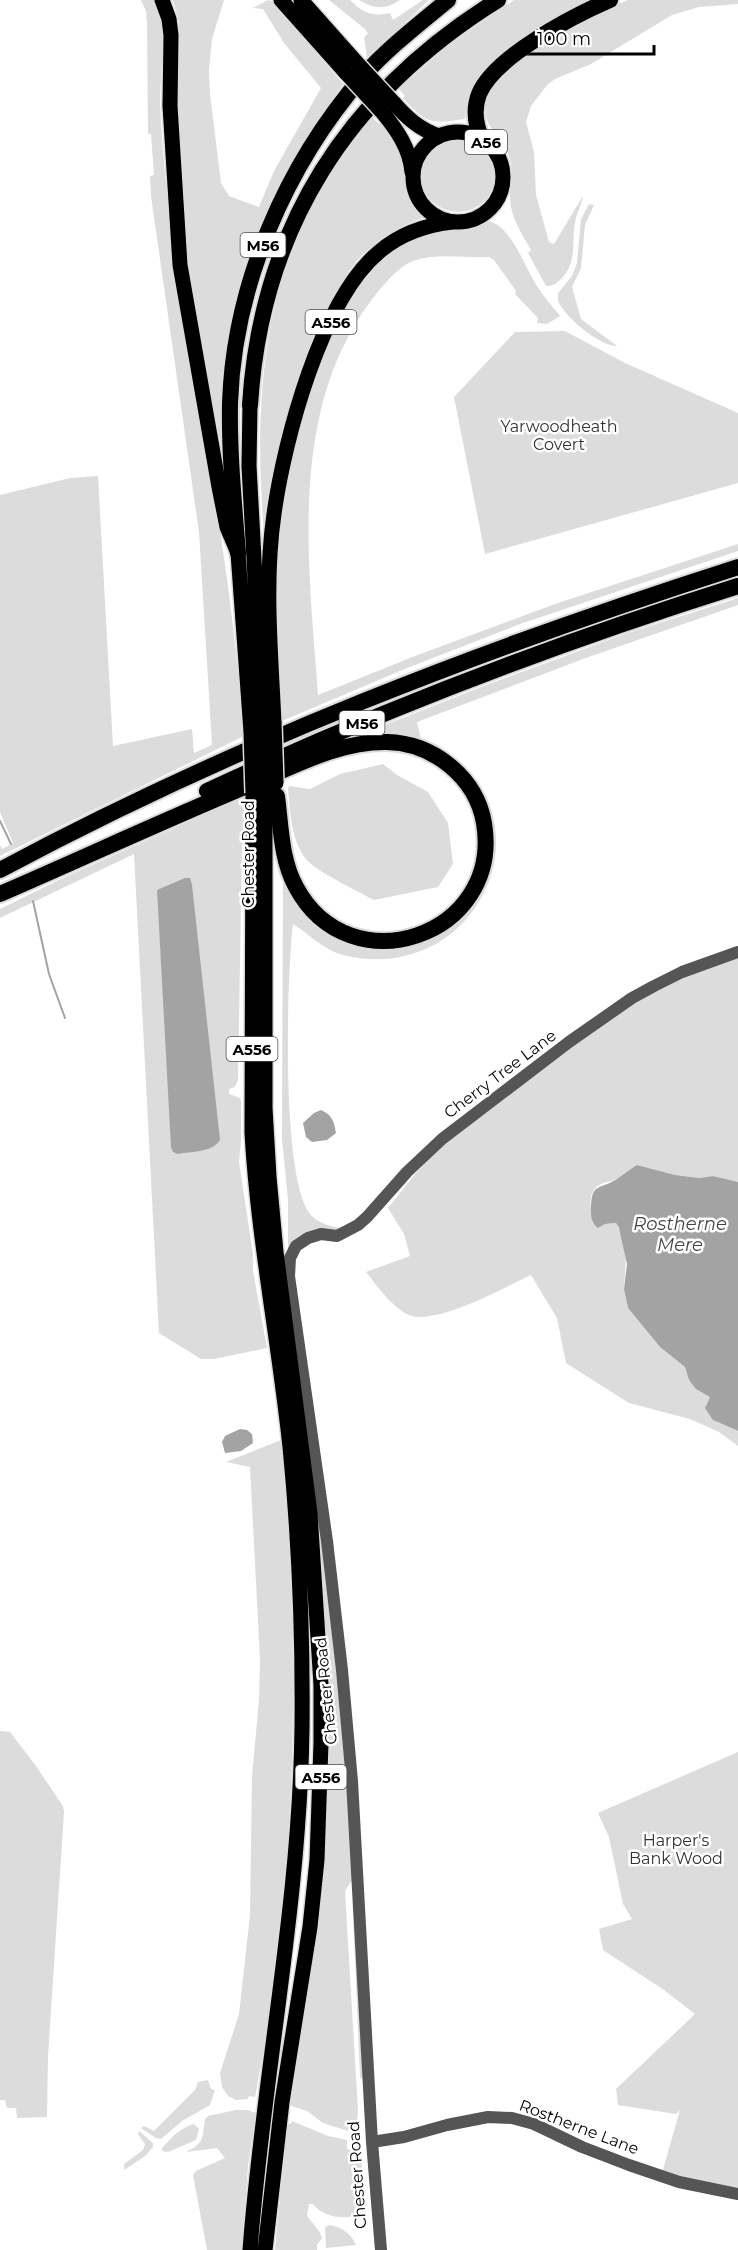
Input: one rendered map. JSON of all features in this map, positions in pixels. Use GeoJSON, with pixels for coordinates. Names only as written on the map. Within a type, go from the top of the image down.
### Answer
{"type":"FeatureCollection","features":[{"type":"Feature","properties":{"kind":"highway","name":"Chester Road"},"geometry":{"type":"LineString","coordinates":[[162,0],[169,19],[171,35],[171,128],[176,221],[182,274],[227,527],[238,553],[263,727]]}},
{"type":"Feature","properties":{"kind":"highway"},"geometry":{"type":"LineString","coordinates":[[281,0],[352,68],[388,107],[439,136],[419,154],[412,178]]}},
{"type":"Feature","properties":{"kind":"highway"},"geometry":{"type":"LineString","coordinates":[[301,0],[352,68]]}},
{"type":"Feature","properties":{"kind":"highway","name":"M56"},"geometry":{"type":"LineString","coordinates":[[238,553],[232,484],[230,402],[234,359],[241,321],[260,251],[297,171],[316,139],[340,106],[364,75],[448,0]]}},
{"type":"Feature","properties":{"kind":"highway","name":"M56"},"geometry":{"type":"LineString","coordinates":[[250,405],[254,354],[269,287],[294,220],[314,182],[340,143],[381,94],[447,35],[498,0]]}},
{"type":"Feature","properties":{"kind":"highway"},"geometry":{"type":"LineString","coordinates":[[482,139],[476,122],[476,104],[485,83],[495,72],[531,43],[610,0]]}},
{"type":"Feature","properties":{"kind":"highway"},"geometry":{"type":"LineString","coordinates":[[388,107],[395,128],[404,144],[411,166],[414,191],[420,203],[440,219],[453,222]]}},
{"type":"Feature","properties":{"kind":"highway","name":"A56"},"geometry":{"type":"LineString","coordinates":[[439,136],[465,133],[482,139],[492,147],[503,171],[500,192],[491,207],[480,216],[467,221],[453,222]]}},
{"type":"Feature","properties":{"kind":"highway","name":"A556"},"geometry":{"type":"LineString","coordinates":[[268,790],[263,727],[274,514],[286,447],[305,385],[336,312],[353,280],[365,266],[390,243],[405,234],[436,224],[453,222]]}},
{"type":"Feature","properties":{"kind":"highway","name":"Chester Road"},"geometry":{"type":"LineString","coordinates":[[250,405],[249,466],[268,790],[266,1119],[277,1304]]}},
{"type":"Feature","properties":{"kind":"highway","name":"M56"},"geometry":{"type":"LineString","coordinates":[[0,870],[77,830],[212,767],[389,690],[582,617],[738,567]]}},
{"type":"Feature","properties":{"kind":"highway","name":"M56"},"geometry":{"type":"LineString","coordinates":[[0,893],[76,852],[386,712],[588,636],[738,586]]}},
{"type":"Feature","properties":{"kind":"highway"},"geometry":{"type":"LineString","coordinates":[[0,893],[195,807],[327,753],[370,743],[387,742],[431,753],[443,760],[464,781],[480,810],[484,823],[484,856],[480,873],[466,901],[456,913],[444,923],[422,935],[383,942],[346,933],[316,914],[296,887],[283,849],[268,790]]}},
{"type":"Feature","properties":{"kind":"highway","name":"Chester Road"},"geometry":{"type":"LineString","coordinates":[[268,790],[252,1133],[255,1183],[277,1304]]}},
{"type":"Feature","properties":{"kind":"highway","name":"A556"},"geometry":{"type":"LineString","coordinates":[[250,2250],[297,1844],[302,1731],[296,1512],[277,1304]]}},
{"type":"Feature","properties":{"kind":"highway","name":"A556"},"geometry":{"type":"LineString","coordinates":[[265,2250],[282,2102],[310,1927],[318,1848],[321,1743],[321,1685],[310,1513],[277,1304]]}},
{"type":"Feature","properties":{"kind":"street","name":"Cherry Tree Lane"},"geometry":{"type":"LineString","coordinates":[[301,1243],[321,1234],[337,1236],[358,1225],[407,1172],[457,1127],[569,1042],[632,998],[682,972],[738,952]]}},
{"type":"Feature","properties":{"kind":"street","name":"Chester Road"},"geometry":{"type":"LineString","coordinates":[[301,1243],[293,1250],[290,1258],[290,1276],[327,1541],[342,1670],[352,1781],[372,2142],[381,2250]]}},
{"type":"Feature","properties":{"kind":"street","name":"Rostherne Lane"},"geometry":{"type":"LineString","coordinates":[[372,2142],[404,2138],[447,2125],[488,2117],[512,2118],[534,2124],[582,2147],[678,2182],[738,2194]]}},
{"type":"Feature","properties":{"kind":"green space"},"geometry":{"type":"Polygon","coordinates":[[[141,0],[155,0],[162,25],[160,103],[175,273],[222,547],[235,641],[244,736],[0,856],[0,845],[2,849],[13,843],[0,812],[0,495],[70,478],[98,476],[113,746],[192,729],[194,753],[212,745],[199,532],[151,196],[150,176],[154,175],[151,134],[148,134],[147,23],[146,11],[141,0]]]}},
{"type":"Feature","properties":{"kind":"green space"},"geometry":{"type":"Polygon","coordinates":[[[173,0],[224,0],[212,39],[209,70],[221,183],[229,196],[259,207],[274,171],[321,88],[284,43],[263,9],[253,8],[268,0],[272,1],[343,84],[289,166],[268,208],[251,250],[238,294],[229,340],[223,388],[221,438],[219,438],[217,423],[212,414],[190,290],[179,153],[179,22],[173,0]]]}},
{"type":"Feature","properties":{"kind":"green space"},"geometry":{"type":"Polygon","coordinates":[[[329,0],[350,0],[368,13],[390,13],[393,20],[423,0],[429,0],[367,58],[364,37],[368,34],[365,29],[329,0]]]}},
{"type":"Feature","properties":{"kind":"green space"},"geometry":{"type":"Polygon","coordinates":[[[359,0],[400,0],[380,7],[359,0]]]}},
{"type":"Feature","properties":{"kind":"green space"},"geometry":{"type":"Polygon","coordinates":[[[514,0],[588,0],[526,35],[497,57],[485,69],[477,82],[469,109],[466,110],[465,119],[436,121],[418,113],[403,98],[405,96],[399,89],[448,46],[514,0]]]}},
{"type":"Feature","properties":{"kind":"green space"},"geometry":{"type":"Polygon","coordinates":[[[628,0],[738,0],[738,4],[699,7],[672,15],[591,64],[555,79],[548,84],[531,106],[526,122],[534,152],[536,195],[549,242],[554,244],[583,196],[576,219],[570,265],[559,281],[546,286],[528,253],[531,250],[512,213],[511,166],[508,153],[490,127],[486,109],[482,109],[504,73],[529,52],[598,13],[628,0]]]}},
{"type":"Feature","properties":{"kind":"green space"},"geometry":{"type":"Polygon","coordinates":[[[372,118],[380,124],[382,122],[399,147],[414,198],[428,216],[401,227],[377,242],[350,269],[341,285],[314,344],[294,396],[279,449],[267,532],[264,532],[261,419],[265,365],[274,312],[288,261],[309,212],[337,164],[372,118]]]}},
{"type":"Feature","properties":{"kind":"green space"},"geometry":{"type":"Polygon","coordinates":[[[458,136],[472,139],[485,147],[493,160],[496,174],[493,188],[485,201],[472,209],[458,212],[444,209],[431,201],[423,188],[420,174],[423,160],[431,147],[444,139],[458,136]]]}},
{"type":"Feature","properties":{"kind":"green space"},"geometry":{"type":"Polygon","coordinates":[[[589,204],[594,205],[585,225],[581,268],[572,287],[581,319],[617,346],[601,341],[583,330],[558,301],[558,293],[572,276],[577,263],[581,219],[589,204]]]}},
{"type":"Feature","properties":{"kind":"green space"},"geometry":{"type":"Polygon","coordinates":[[[486,221],[495,223],[510,237],[539,290],[560,316],[547,324],[537,323],[538,318],[515,294],[516,291],[494,260],[489,257],[442,256],[416,260],[396,272],[370,302],[344,346],[326,393],[315,442],[310,492],[309,543],[318,695],[555,604],[738,544],[738,551],[520,624],[407,668],[282,721],[276,615],[278,535],[284,487],[293,445],[321,363],[353,294],[377,262],[399,246],[423,235],[486,221]]]}},
{"type":"Feature","properties":{"kind":"green space","name":"Yarwoodheath Covert"},"geometry":{"type":"Polygon","coordinates":[[[565,331],[625,363],[738,413],[738,483],[485,554],[454,397],[515,332],[565,331]]]}},
{"type":"Feature","properties":{"kind":"green space"},"geometry":{"type":"Polygon","coordinates":[[[738,598],[738,605],[583,659],[417,722],[421,739],[464,767],[488,803],[496,843],[488,882],[468,918],[435,944],[393,958],[336,953],[293,924],[289,986],[288,1076],[295,1164],[302,1197],[312,1216],[325,1224],[341,1228],[337,1233],[310,1236],[288,1261],[288,1200],[282,1139],[283,872],[358,943],[440,931],[490,856],[457,764],[354,737],[625,634],[738,598]]]}},
{"type":"Feature","properties":{"kind":"green space"},"geometry":{"type":"Polygon","coordinates":[[[383,764],[397,775],[428,792],[448,823],[453,864],[438,887],[374,900],[327,875],[305,858],[294,833],[288,789],[289,786],[310,789],[340,774],[383,764]]]}},
{"type":"Feature","properties":{"kind":"green space"},"geometry":{"type":"Polygon","coordinates":[[[246,796],[242,848],[238,1080],[235,1087],[229,1089],[229,1094],[240,1098],[241,1101],[239,1162],[253,1254],[253,1271],[267,1348],[214,1359],[201,1359],[159,1333],[134,854],[0,918],[0,909],[65,877],[246,796]]]}},
{"type":"Feature","properties":{"kind":"green space"},"geometry":{"type":"Polygon","coordinates":[[[738,957],[738,1182],[713,1176],[699,1178],[675,1175],[637,1165],[617,1179],[599,1185],[592,1194],[591,1206],[598,1228],[605,1224],[616,1223],[623,1238],[626,1259],[624,1289],[628,1308],[660,1347],[685,1367],[689,1380],[710,1397],[706,1405],[717,1422],[738,1431],[738,1446],[719,1432],[690,1419],[629,1403],[566,1363],[557,1318],[531,1275],[470,1304],[436,1315],[421,1317],[409,1315],[391,1302],[366,1272],[410,1256],[404,1234],[388,1208],[440,1148],[572,1045],[643,997],[675,980],[738,957]]]}},
{"type":"Feature","properties":{"kind":"green space"},"geometry":{"type":"Polygon","coordinates":[[[281,1440],[292,1605],[292,1770],[287,1852],[280,1934],[255,2097],[249,2096],[248,2099],[236,2100],[228,2096],[222,2087],[220,2073],[239,2014],[250,1915],[252,1776],[260,1660],[250,1467],[226,1462],[281,1440]]]}},
{"type":"Feature","properties":{"kind":"green space"},"geometry":{"type":"Polygon","coordinates":[[[314,1474],[334,1634],[354,1877],[345,1891],[358,2111],[357,2121],[349,2124],[348,2131],[323,2123],[307,2111],[289,2105],[318,1922],[327,1813],[327,1668],[314,1474]]]}},
{"type":"Feature","properties":{"kind":"green space"},"geometry":{"type":"Polygon","coordinates":[[[0,1731],[10,1732],[63,1806],[64,1812],[48,2056],[47,2117],[17,2118],[16,2108],[7,2108],[5,2100],[0,2100],[0,1731]]]}},
{"type":"Feature","properties":{"kind":"green space","name":"Harper's Bank Wood"},"geometry":{"type":"Polygon","coordinates":[[[738,1752],[738,2189],[662,2173],[680,2110],[676,2114],[618,2105],[616,2089],[695,2014],[664,1990],[603,1950],[599,1929],[632,1919],[623,1904],[609,1837],[598,1813],[738,1752]]]}},
{"type":"Feature","properties":{"kind":"green space"},"geometry":{"type":"Polygon","coordinates":[[[352,1892],[363,2078],[360,2078],[352,1892]]]}},
{"type":"Feature","properties":{"kind":"green space"},"geometry":{"type":"Polygon","coordinates":[[[208,2080],[211,2089],[215,2090],[210,2105],[182,2121],[161,2139],[141,2128],[144,2126],[154,2131],[195,2090],[198,2082],[208,2080]]]}},
{"type":"Feature","properties":{"kind":"green space"},"geometry":{"type":"Polygon","coordinates":[[[236,2110],[256,2113],[248,2166],[242,2250],[207,2250],[193,2175],[196,2171],[225,2158],[217,2148],[186,2152],[200,2143],[205,2119],[208,2116],[236,2110]]]}},
{"type":"Feature","properties":{"kind":"green space"},"geometry":{"type":"Polygon","coordinates":[[[292,2121],[328,2136],[347,2140],[347,2149],[356,2151],[361,2158],[366,2213],[352,2217],[337,2217],[324,2213],[313,2204],[309,2204],[307,2216],[322,2238],[317,2245],[317,2250],[275,2250],[287,2123],[291,2124],[292,2121]]]}},
{"type":"Feature","properties":{"kind":"green space"},"geometry":{"type":"Polygon","coordinates":[[[194,2124],[199,2129],[196,2140],[168,2152],[162,2151],[162,2148],[176,2134],[194,2124]]]}},
{"type":"Feature","properties":{"kind":"green space"},"geometry":{"type":"Polygon","coordinates":[[[139,2131],[153,2143],[153,2147],[145,2156],[124,2170],[124,2164],[143,2150],[145,2144],[138,2134],[139,2131]]]}},
{"type":"Feature","properties":{"kind":"green space"},"geometry":{"type":"Polygon","coordinates":[[[330,2225],[346,2232],[356,2245],[326,2248],[325,2227],[330,2225]]]}},
{"type":"Feature","properties":{"kind":"water"},"geometry":{"type":"Polygon","coordinates":[[[190,878],[192,885],[220,1140],[212,1147],[201,1151],[178,1154],[173,1152],[171,1147],[157,890],[190,878]]]}},
{"type":"Feature","properties":{"kind":"water"},"geometry":{"type":"Polygon","coordinates":[[[321,1110],[332,1119],[336,1133],[327,1140],[312,1142],[306,1137],[303,1123],[321,1110]]]}},
{"type":"Feature","properties":{"kind":"water","name":"Rostherne Mere"},"geometry":{"type":"Polygon","coordinates":[[[637,1165],[675,1175],[699,1178],[713,1176],[738,1182],[738,1431],[713,1420],[705,1408],[710,1397],[696,1389],[689,1380],[685,1367],[660,1347],[628,1308],[624,1289],[627,1264],[619,1228],[616,1223],[605,1224],[598,1228],[593,1221],[591,1202],[596,1189],[617,1179],[637,1165]]]}},
{"type":"Feature","properties":{"kind":"water"},"geometry":{"type":"Polygon","coordinates":[[[240,1429],[252,1434],[253,1443],[241,1451],[225,1453],[222,1442],[225,1436],[240,1429]]]}},
{"type":"Feature","properties":{"kind":"waterway"},"geometry":{"type":"LineString","coordinates":[[0,821],[11,844]]}},
{"type":"Feature","properties":{"kind":"waterway"},"geometry":{"type":"LineString","coordinates":[[33,901],[49,974],[65,1018]]}}]}
